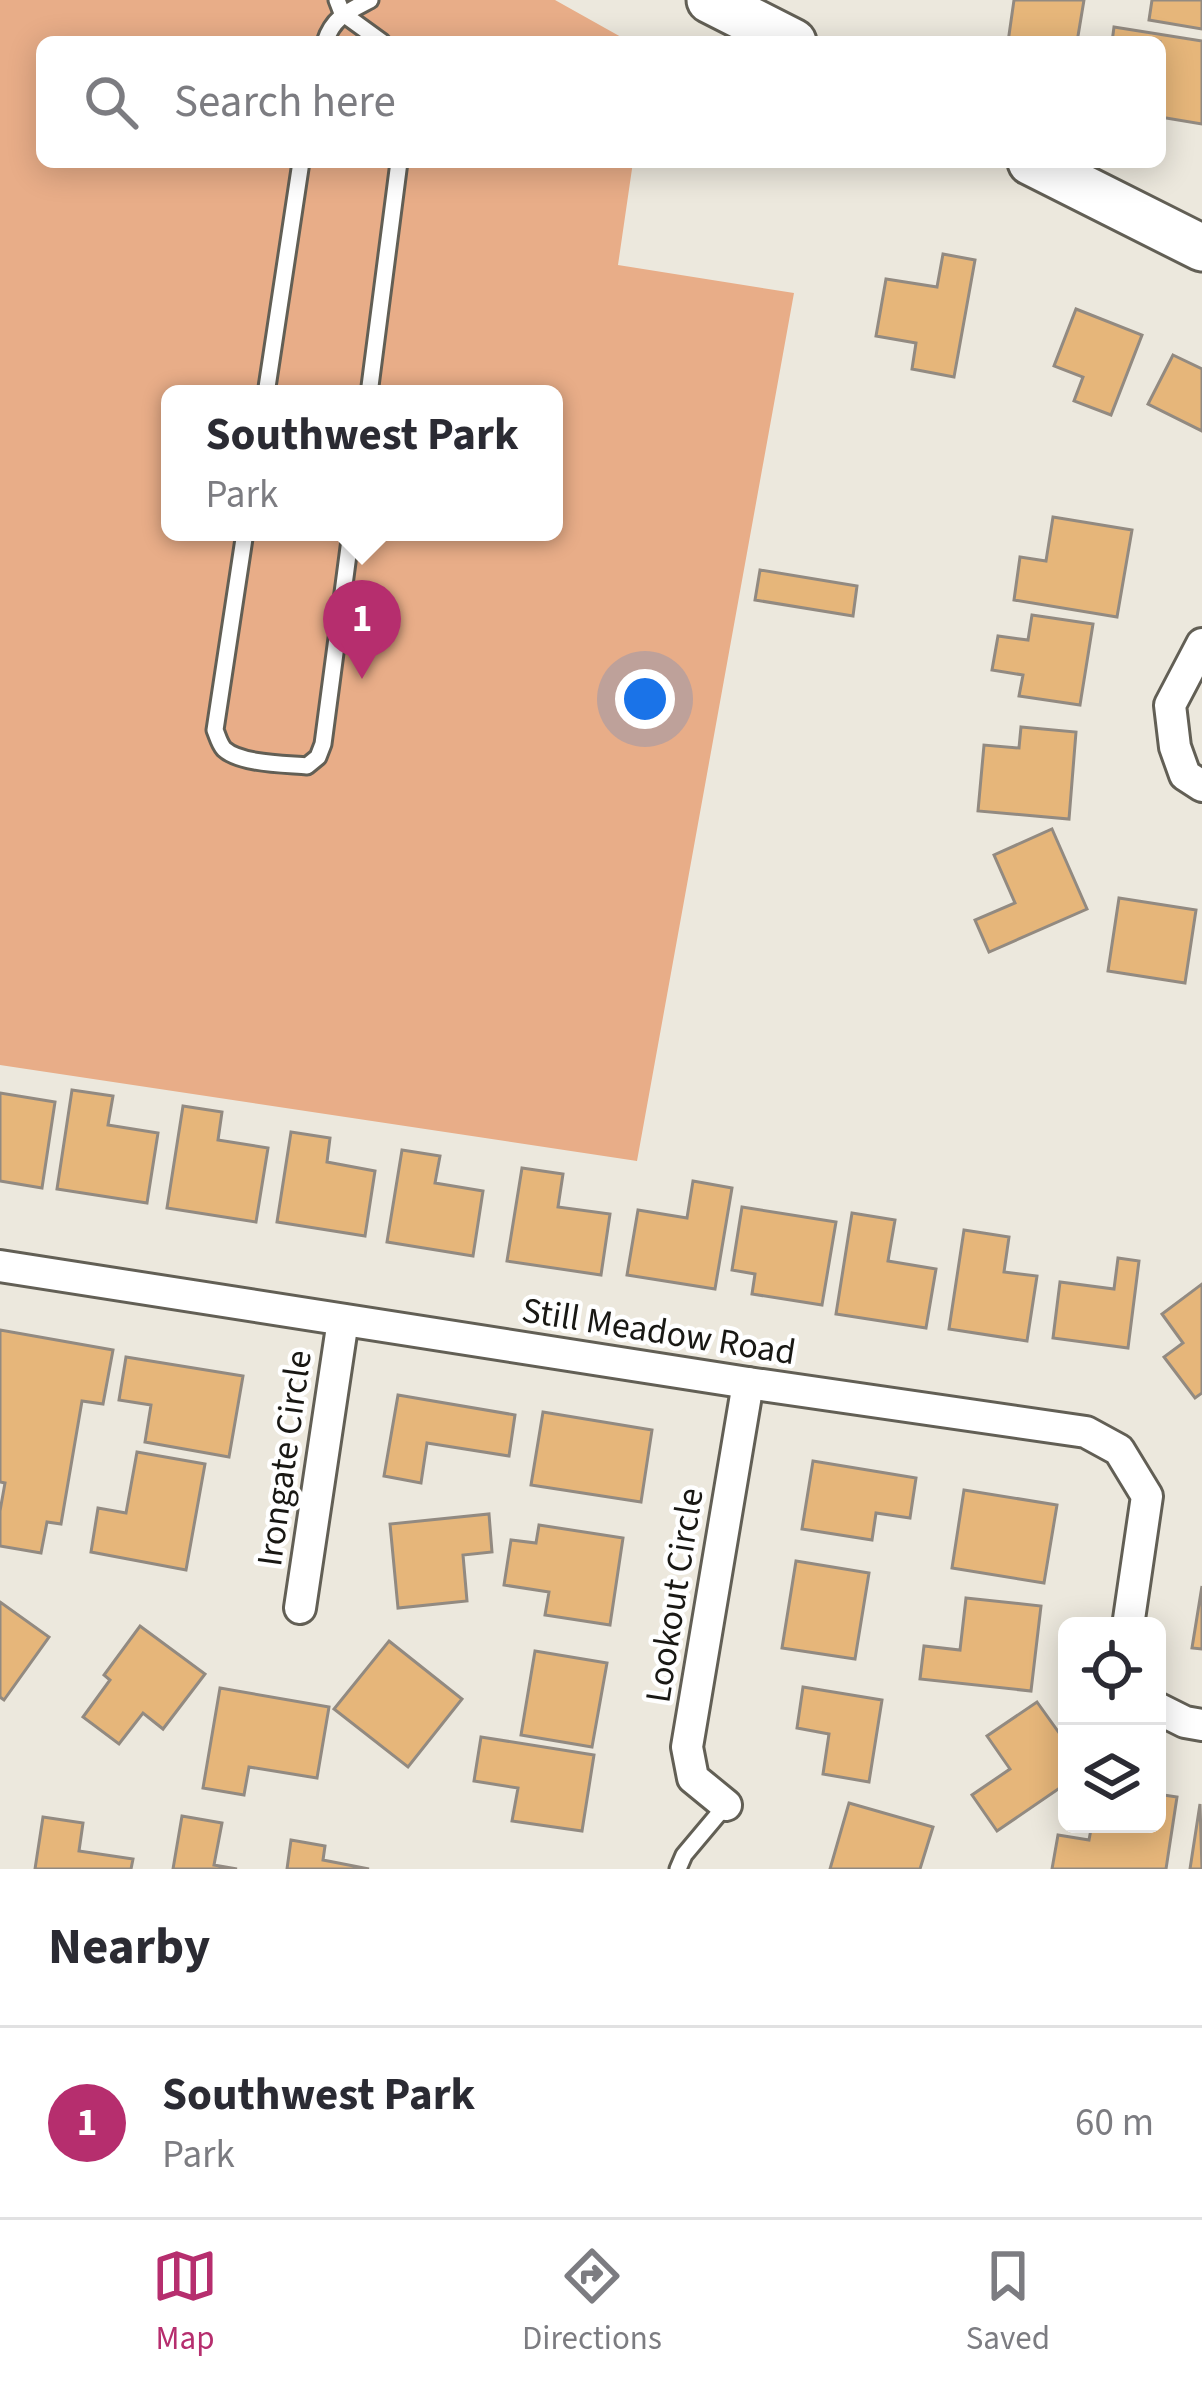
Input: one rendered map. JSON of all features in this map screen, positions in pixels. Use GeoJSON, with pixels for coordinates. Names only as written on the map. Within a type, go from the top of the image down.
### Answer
{"type":"FeatureCollection","features":[{"type":"Feature","properties":{"kind":"main road"},"geometry":{"type":"LineString","coordinates":[[717,2],[782,36]]}},
{"type":"Feature","properties":{"kind":"main road"},"geometry":{"type":"LineString","coordinates":[[1043,168],[1202,248]]}},
{"type":"Feature","properties":{"kind":"street"},"geometry":{"type":"LineString","coordinates":[[1202,644],[1170,705],[1175,747],[1185,775],[1202,786]]}},
{"type":"Feature","properties":{"kind":"street","name":"Still Meadow Road"},"geometry":{"type":"LineString","coordinates":[[0,1266],[1086,1432],[1119,1450],[1148,1496],[1129,1617]]}},
{"type":"Feature","properties":{"kind":"street","name":"Irongate Circle"},"geometry":{"type":"LineString","coordinates":[[300,1608],[343,1320]]}},
{"type":"Feature","properties":{"kind":"street","name":"Lookout Circle"},"geometry":{"type":"LineString","coordinates":[[726,1805],[693,1778],[687,1747],[748,1383]]}},
{"type":"Feature","properties":{"kind":"street"},"geometry":{"type":"LineString","coordinates":[[1166,1712],[1202,1725]]}},
{"type":"Feature","properties":{"kind":"lane"},"geometry":{"type":"LineString","coordinates":[[340,6],[370,0]]}},
{"type":"Feature","properties":{"kind":"lane"},"geometry":{"type":"LineString","coordinates":[[326,36],[340,6]]}},
{"type":"Feature","properties":{"kind":"lane"},"geometry":{"type":"LineString","coordinates":[[340,6],[375,36]]}},
{"type":"Feature","properties":{"kind":"lane"},"geometry":{"type":"LineString","coordinates":[[267,385],[300,168]]}},
{"type":"Feature","properties":{"kind":"lane"},"geometry":{"type":"LineString","coordinates":[[370,385],[398,168]]}},
{"type":"Feature","properties":{"kind":"lane"},"geometry":{"type":"LineString","coordinates":[[244,541],[215,730],[225,750],[241,758],[307,766],[318,757],[322,745],[349,541]]}},
{"type":"Feature","properties":{"kind":"lane"},"geometry":{"type":"LineString","coordinates":[[678,1869],[726,1805]]}},
{"type":"Feature","properties":{"kind":"shaded area"},"geometry":{"type":"Polygon","coordinates":[[[0,0],[555,0],[619,36],[36,36],[36,168],[632,168],[618,265],[794,293],[637,1161],[0,1065],[0,0]]]}},
{"type":"Feature","properties":{"kind":"building"},"geometry":{"type":"Polygon","coordinates":[[[1014,0],[1084,0],[1078,36],[1009,36],[1014,0]]]}},
{"type":"Feature","properties":{"kind":"building"},"geometry":{"type":"Polygon","coordinates":[[[1152,0],[1202,0],[1202,29],[1149,20],[1152,0]]]}},
{"type":"Feature","properties":{"kind":"building"},"geometry":{"type":"Polygon","coordinates":[[[1114,27],[1202,41],[1202,124],[1166,118],[1166,36],[1113,36],[1114,27]]]}},
{"type":"Feature","properties":{"kind":"building"},"geometry":{"type":"Polygon","coordinates":[[[943,254],[975,260],[954,377],[912,369],[916,343],[876,336],[886,279],[937,287],[943,254]]]}},
{"type":"Feature","properties":{"kind":"building"},"geometry":{"type":"Polygon","coordinates":[[[1076,309],[1142,335],[1111,415],[1074,401],[1083,377],[1054,366],[1076,309]]]}},
{"type":"Feature","properties":{"kind":"building"},"geometry":{"type":"Polygon","coordinates":[[[1173,355],[1202,369],[1202,431],[1148,404],[1173,355]]]}},
{"type":"Feature","properties":{"kind":"building"},"geometry":{"type":"Polygon","coordinates":[[[1053,517],[1132,530],[1117,617],[1014,600],[1020,557],[1046,561],[1053,517]]]}},
{"type":"Feature","properties":{"kind":"building"},"geometry":{"type":"Polygon","coordinates":[[[760,570],[857,586],[853,616],[755,600],[760,570]]]}},
{"type":"Feature","properties":{"kind":"building"},"geometry":{"type":"Polygon","coordinates":[[[1032,615],[1093,624],[1080,705],[1019,696],[1023,675],[992,670],[998,636],[1028,640],[1032,615]]]}},
{"type":"Feature","properties":{"kind":"building"},"geometry":{"type":"Polygon","coordinates":[[[1021,727],[1076,732],[1069,819],[978,811],[984,745],[1019,748],[1021,727]]]}},
{"type":"Feature","properties":{"kind":"building"},"geometry":{"type":"Polygon","coordinates":[[[1052,829],[1087,909],[989,952],[975,920],[1015,903],[994,855],[1052,829]]]}},
{"type":"Feature","properties":{"kind":"building"},"geometry":{"type":"Polygon","coordinates":[[[1119,898],[1196,910],[1185,983],[1108,971],[1119,898]]]}},
{"type":"Feature","properties":{"kind":"building"},"geometry":{"type":"Polygon","coordinates":[[[72,1090],[113,1096],[108,1125],[158,1133],[147,1203],[57,1189],[72,1090]]]}},
{"type":"Feature","properties":{"kind":"building"},"geometry":{"type":"Polygon","coordinates":[[[0,1093],[55,1102],[42,1188],[0,1181],[0,1093]]]}},
{"type":"Feature","properties":{"kind":"building"},"geometry":{"type":"Polygon","coordinates":[[[183,1106],[222,1112],[218,1140],[268,1148],[256,1222],[167,1208],[183,1106]]]}},
{"type":"Feature","properties":{"kind":"building"},"geometry":{"type":"Polygon","coordinates":[[[291,1132],[330,1138],[327,1162],[375,1171],[365,1236],[277,1222],[291,1132]]]}},
{"type":"Feature","properties":{"kind":"building"},"geometry":{"type":"Polygon","coordinates":[[[402,1150],[440,1156],[435,1183],[483,1191],[473,1256],[387,1242],[402,1150]]]}},
{"type":"Feature","properties":{"kind":"building"},"geometry":{"type":"Polygon","coordinates":[[[522,1168],[563,1174],[558,1207],[610,1214],[601,1275],[507,1261],[522,1168]]]}},
{"type":"Feature","properties":{"kind":"building"},"geometry":{"type":"Polygon","coordinates":[[[693,1181],[732,1188],[715,1289],[627,1275],[638,1210],[687,1218],[693,1181]]]}},
{"type":"Feature","properties":{"kind":"building"},"geometry":{"type":"Polygon","coordinates":[[[742,1207],[836,1222],[822,1305],[752,1294],[755,1274],[732,1270],[742,1207]]]}},
{"type":"Feature","properties":{"kind":"building"},"geometry":{"type":"Polygon","coordinates":[[[852,1213],[895,1220],[888,1261],[936,1269],[926,1328],[836,1314],[852,1213]]]}},
{"type":"Feature","properties":{"kind":"building"},"geometry":{"type":"Polygon","coordinates":[[[964,1230],[1009,1237],[1004,1272],[1037,1276],[1027,1341],[949,1329],[964,1230]]]}},
{"type":"Feature","properties":{"kind":"building"},"geometry":{"type":"Polygon","coordinates":[[[1118,1258],[1139,1261],[1128,1348],[1053,1338],[1060,1282],[1114,1289],[1118,1258]]]}},
{"type":"Feature","properties":{"kind":"building"},"geometry":{"type":"Polygon","coordinates":[[[1202,1284],[1202,1393],[1195,1398],[1164,1357],[1183,1343],[1162,1314],[1202,1284]]]}},
{"type":"Feature","properties":{"kind":"building"},"geometry":{"type":"Polygon","coordinates":[[[0,1330],[113,1350],[103,1404],[82,1401],[61,1524],[47,1522],[41,1553],[0,1546],[5,1483],[0,1482],[0,1330]]]}},
{"type":"Feature","properties":{"kind":"building"},"geometry":{"type":"Polygon","coordinates":[[[126,1357],[243,1376],[229,1457],[145,1442],[151,1405],[119,1400],[126,1357]]]}},
{"type":"Feature","properties":{"kind":"building"},"geometry":{"type":"Polygon","coordinates":[[[398,1395],[515,1415],[509,1456],[427,1443],[421,1483],[384,1476],[398,1395]]]}},
{"type":"Feature","properties":{"kind":"building"},"geometry":{"type":"Polygon","coordinates":[[[543,1412],[652,1430],[641,1502],[531,1485],[543,1412]]]}},
{"type":"Feature","properties":{"kind":"building"},"geometry":{"type":"Polygon","coordinates":[[[137,1452],[205,1464],[186,1570],[91,1552],[98,1508],[126,1513],[137,1452]]]}},
{"type":"Feature","properties":{"kind":"building"},"geometry":{"type":"Polygon","coordinates":[[[813,1461],[916,1478],[910,1518],[876,1513],[872,1540],[802,1529],[813,1461]]]}},
{"type":"Feature","properties":{"kind":"building"},"geometry":{"type":"Polygon","coordinates":[[[964,1490],[1057,1505],[1044,1583],[952,1568],[964,1490]]]}},
{"type":"Feature","properties":{"kind":"building"},"geometry":{"type":"Polygon","coordinates":[[[489,1514],[492,1552],[463,1555],[467,1601],[398,1608],[390,1524],[489,1514]]]}},
{"type":"Feature","properties":{"kind":"building"},"geometry":{"type":"Polygon","coordinates":[[[539,1525],[623,1538],[610,1625],[545,1615],[549,1592],[504,1585],[511,1540],[536,1543],[539,1525]]]}},
{"type":"Feature","properties":{"kind":"building"},"geometry":{"type":"Polygon","coordinates":[[[796,1561],[869,1573],[855,1659],[782,1648],[796,1561]]]}},
{"type":"Feature","properties":{"kind":"building"},"geometry":{"type":"Polygon","coordinates":[[[1202,1586],[1202,1649],[1192,1648],[1202,1586]]]}},
{"type":"Feature","properties":{"kind":"building"},"geometry":{"type":"Polygon","coordinates":[[[966,1598],[1041,1606],[1031,1691],[920,1679],[924,1646],[960,1650],[966,1598]]]}},
{"type":"Feature","properties":{"kind":"building"},"geometry":{"type":"Polygon","coordinates":[[[0,1602],[49,1637],[4,1700],[0,1697],[0,1602]]]}},
{"type":"Feature","properties":{"kind":"building"},"geometry":{"type":"Polygon","coordinates":[[[140,1626],[205,1674],[163,1729],[143,1713],[119,1744],[83,1717],[110,1680],[104,1675],[140,1626]]]}},
{"type":"Feature","properties":{"kind":"building"},"geometry":{"type":"Polygon","coordinates":[[[389,1641],[462,1699],[408,1767],[334,1709],[389,1641]]]}},
{"type":"Feature","properties":{"kind":"building"},"geometry":{"type":"Polygon","coordinates":[[[535,1651],[607,1663],[592,1747],[521,1735],[535,1651]]]}},
{"type":"Feature","properties":{"kind":"building"},"geometry":{"type":"Polygon","coordinates":[[[803,1687],[882,1700],[869,1782],[823,1774],[829,1734],[797,1728],[803,1687]]]}},
{"type":"Feature","properties":{"kind":"building"},"geometry":{"type":"Polygon","coordinates":[[[220,1688],[329,1707],[317,1778],[249,1767],[244,1795],[203,1788],[220,1688]]]}},
{"type":"Feature","properties":{"kind":"building"},"geometry":{"type":"Polygon","coordinates":[[[1037,1702],[1058,1731],[1058,1789],[997,1831],[972,1795],[1010,1769],[987,1736],[1037,1702]]]}},
{"type":"Feature","properties":{"kind":"building"},"geometry":{"type":"Polygon","coordinates":[[[481,1737],[594,1755],[582,1831],[512,1821],[518,1788],[474,1781],[481,1737]]]}},
{"type":"Feature","properties":{"kind":"building"},"geometry":{"type":"Polygon","coordinates":[[[1166,1795],[1177,1797],[1166,1869],[1052,1869],[1058,1835],[1089,1840],[1090,1833],[1166,1833],[1166,1795]]]}},
{"type":"Feature","properties":{"kind":"building"},"geometry":{"type":"Polygon","coordinates":[[[849,1803],[933,1827],[920,1869],[830,1869],[849,1803]]]}},
{"type":"Feature","properties":{"kind":"building"},"geometry":{"type":"Polygon","coordinates":[[[1200,1804],[1202,1869],[1190,1869],[1200,1804]]]}},
{"type":"Feature","properties":{"kind":"building"},"geometry":{"type":"Polygon","coordinates":[[[182,1816],[222,1823],[214,1865],[237,1869],[173,1869],[182,1816]]]}},
{"type":"Feature","properties":{"kind":"building"},"geometry":{"type":"Polygon","coordinates":[[[43,1817],[83,1823],[79,1851],[133,1859],[131,1869],[35,1869],[43,1817]]]}},
{"type":"Feature","properties":{"kind":"building"},"geometry":{"type":"Polygon","coordinates":[[[291,1840],[325,1846],[323,1860],[369,1869],[287,1869],[291,1840]]]}},
{"type":"Feature","properties":{"kind":"place","name":"Southwest Park"},"geometry":{"type":"Point","coordinates":[362,679]}}]}
